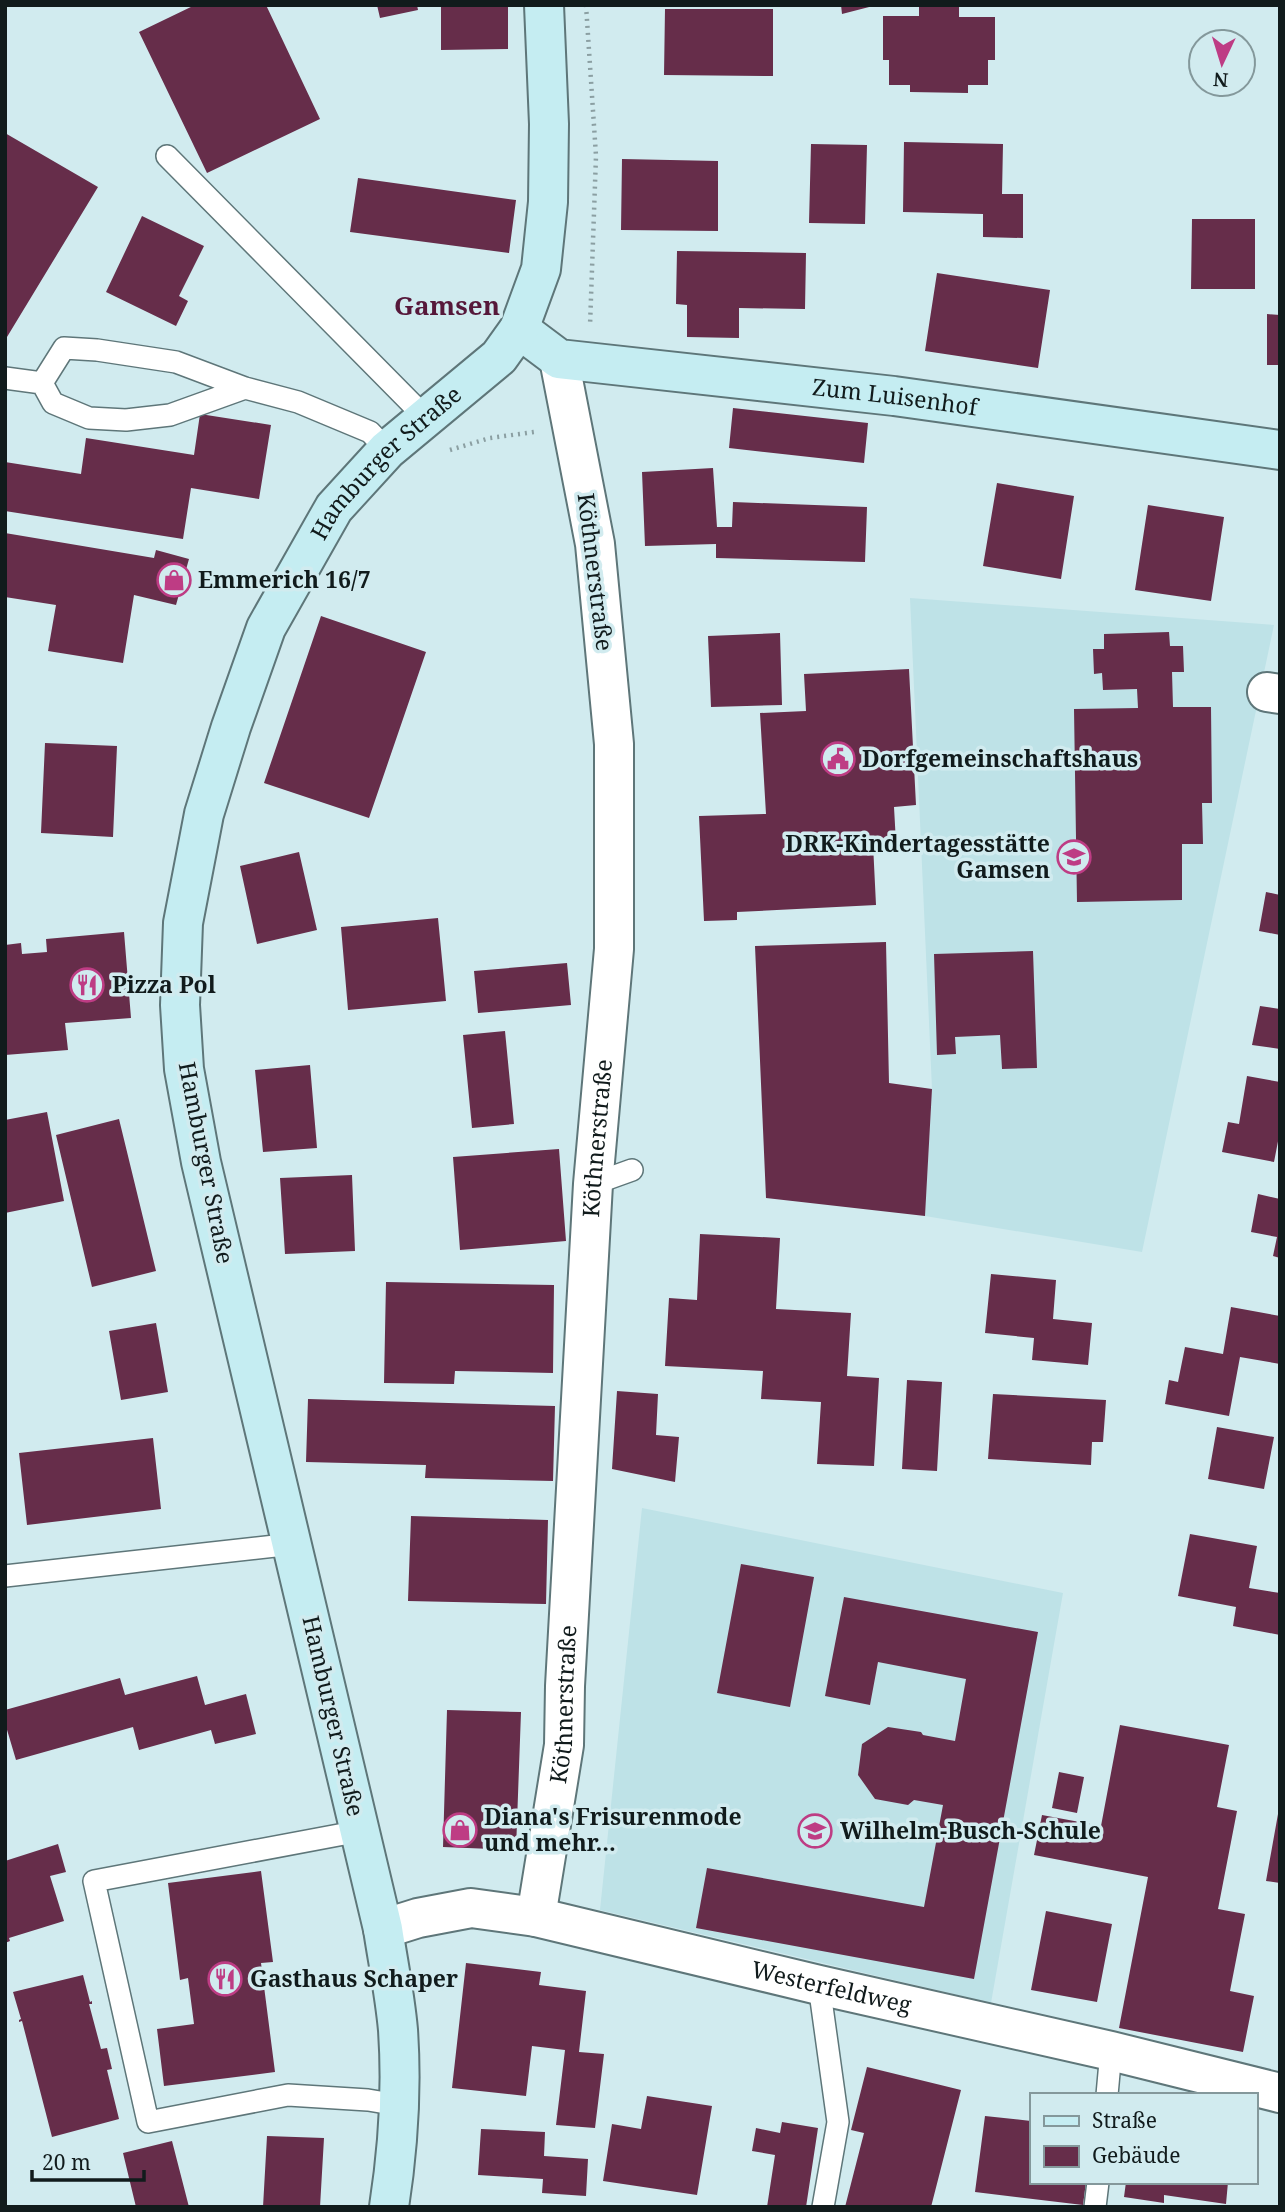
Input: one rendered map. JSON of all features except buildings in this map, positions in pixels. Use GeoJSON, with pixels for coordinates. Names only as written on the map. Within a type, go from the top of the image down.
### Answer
{"type":"FeatureCollection","features":[{"type":"Feature","properties":{"kind":"street","name":"Hamburger Straße"},"geometry":{"type":"LineString","coordinates":[[389,2207],[394,2179],[398,2105],[398,2030],[383,1929],[201,1162],[187,1082],[180,1005],[183,923],[204,814],[266,628],[334,508],[387,450],[499,357],[519,329],[541,269],[548,202],[550,124],[544,5]]}},
{"type":"Feature","properties":{"kind":"street"},"geometry":{"type":"LineString","coordinates":[[519,329],[559,359]]}},
{"type":"Feature","properties":{"kind":"street","name":"Köthnerstraße"},"geometry":{"type":"LineString","coordinates":[[536,1917],[564,1745],[565,1672],[593,1184],[614,948],[614,744],[595,544],[559,359]]}},
{"type":"Feature","properties":{"kind":"street","name":"Zum Luisenhof"},"geometry":{"type":"LineString","coordinates":[[559,359],[894,396],[1280,450]]}},
{"type":"Feature","properties":{"kind":"street","name":"Westerfeldweg"},"geometry":{"type":"LineString","coordinates":[[383,1929],[418,1918],[471,1908],[536,1917],[1111,2051],[1280,2094]]}},
{"type":"Feature","properties":{"kind":"lane"},"geometry":{"type":"LineString","coordinates":[[167,156],[425,418]]}},
{"type":"Feature","properties":{"kind":"lane"},"geometry":{"type":"LineString","coordinates":[[41,383],[64,348],[97,350],[176,362],[245,388],[298,402],[370,432],[387,450]]}},
{"type":"Feature","properties":{"kind":"lane"},"geometry":{"type":"LineString","coordinates":[[5,378],[41,383]]}},
{"type":"Feature","properties":{"kind":"lane"},"geometry":{"type":"LineString","coordinates":[[41,383],[53,403],[89,418],[126,420],[170,415],[245,388]]}},
{"type":"Feature","properties":{"kind":"lane"},"geometry":{"type":"LineString","coordinates":[[593,1184],[632,1170]]}},
{"type":"Feature","properties":{"kind":"lane"},"geometry":{"type":"LineString","coordinates":[[5,1576],[293,1544]]}},
{"type":"Feature","properties":{"kind":"lane"},"geometry":{"type":"LineString","coordinates":[[360,1831],[94,1881],[148,2122],[288,2095],[368,2100],[398,2105]]}},
{"type":"Feature","properties":{"kind":"lane"},"geometry":{"type":"LineString","coordinates":[[819,1985],[838,2122],[823,2207]]}},
{"type":"Feature","properties":{"kind":"lane"},"geometry":{"type":"LineString","coordinates":[[1107,2093],[1111,2051]]}},
{"type":"Feature","properties":{"kind":"lane"},"geometry":{"type":"LineString","coordinates":[[1095,2207],[1098,2184]]}},
{"type":"Feature","properties":{"kind":"path"},"geometry":{"type":"LineString","coordinates":[[586,5],[596,156],[589,332]]}},
{"type":"Feature","properties":{"kind":"path"},"geometry":{"type":"LineString","coordinates":[[445,451],[490,438],[573,427]]}},
{"type":"Feature","properties":{"kind":"shaded area","name":"DRK-Kindertagesstätte Gamsen"},"geometry":{"type":"Polygon","coordinates":[[[910,598],[1274,625],[1142,1252],[925,1216],[932,1089],[910,598]]]}},
{"type":"Feature","properties":{"kind":"shaded area","name":"Wilhelm-Busch-Schule"},"geometry":{"type":"Polygon","coordinates":[[[642,1508],[1063,1593],[991,2003],[600,1910],[642,1508]]]}},
{"type":"Feature","properties":{"kind":"place","name":"Emmerich 16/7"},"geometry":{"type":"Point","coordinates":[174,580]}},
{"type":"Feature","properties":{"kind":"place","name":"Dorfgemeinschaftshaus"},"geometry":{"type":"Point","coordinates":[838,759]}},
{"type":"Feature","properties":{"kind":"place","name":"DRK-Kindertagesstätte Gamsen"},"geometry":{"type":"Point","coordinates":[1074,857]}},
{"type":"Feature","properties":{"kind":"place","name":"Pizza Pol"},"geometry":{"type":"Point","coordinates":[87,985]}},
{"type":"Feature","properties":{"kind":"place","name":"Diana's Frisurenmode und mehr..."},"geometry":{"type":"Point","coordinates":[460,1830]}},
{"type":"Feature","properties":{"kind":"place","name":"Wilhelm-Busch-Schule"},"geometry":{"type":"Point","coordinates":[815,1831]}},
{"type":"Feature","properties":{"kind":"place","name":"Gasthaus Schaper"},"geometry":{"type":"Point","coordinates":[225,1979]}},
{"type":"Feature","properties":{"kind":"district","name":"Gamsen"},"geometry":{"type":"Point","coordinates":[447,306]}}]}
